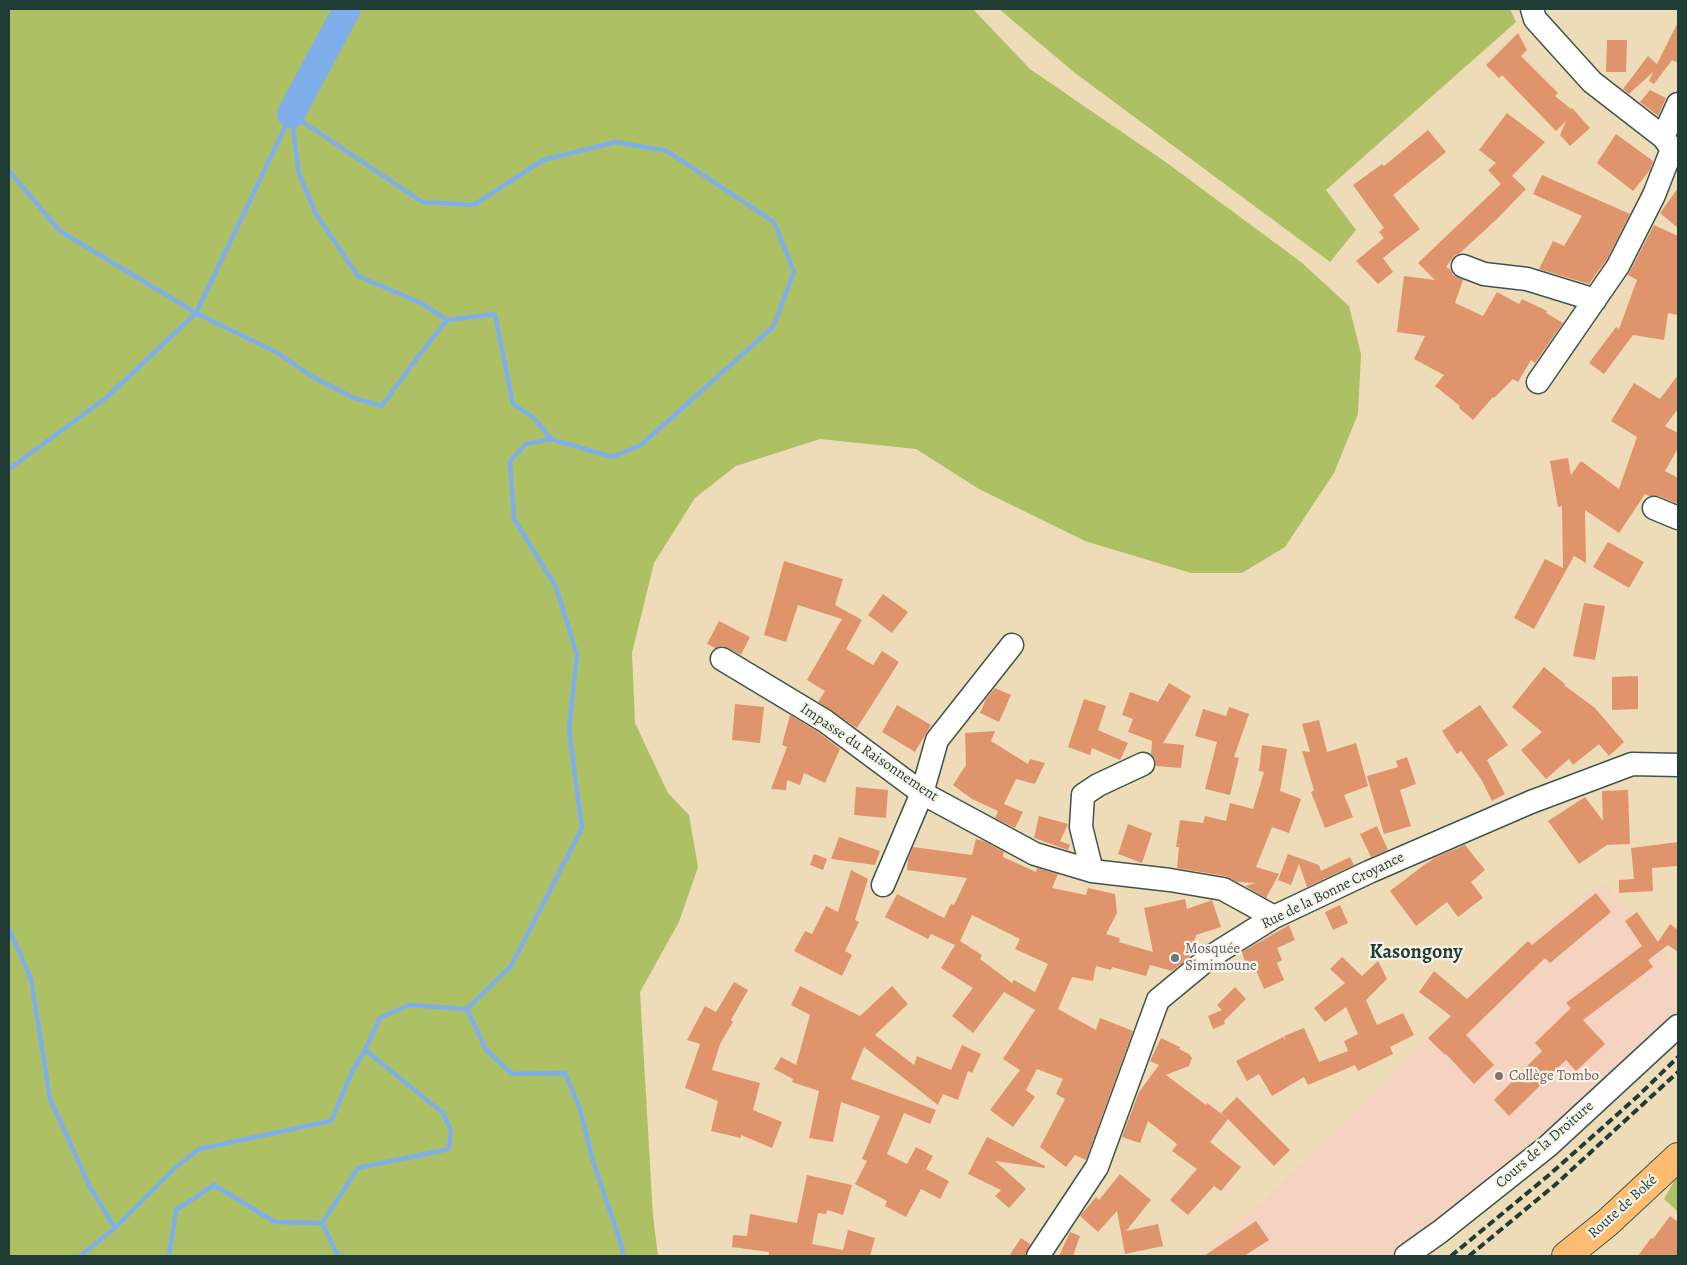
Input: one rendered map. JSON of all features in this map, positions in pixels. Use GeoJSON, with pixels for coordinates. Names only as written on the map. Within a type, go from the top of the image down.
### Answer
{"type":"FeatureCollection","features":[{"type":"Feature","properties":{"kind":"main road","name":"Route de Boké"},"geometry":{"type":"LineString","coordinates":[[1566,1256],[1607,1223],[1678,1157]]}},
{"type":"Feature","properties":{"kind":"street"},"geometry":{"type":"LineString","coordinates":[[1532,9],[1535,19],[1592,82],[1671,146]]}},
{"type":"Feature","properties":{"kind":"street"},"geometry":{"type":"LineString","coordinates":[[1538,382],[1618,266],[1654,195],[1671,146],[1678,104]]}},
{"type":"Feature","properties":{"kind":"street"},"geometry":{"type":"LineString","coordinates":[[1462,266],[1484,274],[1527,279],[1595,300]]}},
{"type":"Feature","properties":{"kind":"street"},"geometry":{"type":"LineString","coordinates":[[1654,508],[1678,518]]}},
{"type":"Feature","properties":{"kind":"street"},"geometry":{"type":"LineString","coordinates":[[883,885],[922,793],[937,740],[1012,645]]}},
{"type":"Feature","properties":{"kind":"street","name":"Impasse du Raisonnement"},"geometry":{"type":"LineString","coordinates":[[722,659],[825,720],[922,793],[1036,854],[1092,871],[1170,880],[1222,889],[1274,917]]}},
{"type":"Feature","properties":{"kind":"street"},"geometry":{"type":"LineString","coordinates":[[1092,871],[1081,827],[1083,795],[1098,785],[1143,764]]}},
{"type":"Feature","properties":{"kind":"street","name":"Rue de la Bonne Croyance"},"geometry":{"type":"LineString","coordinates":[[1038,1256],[1097,1167],[1158,1000],[1210,957],[1274,917],[1370,872],[1522,806],[1632,764],[1678,765]]}},
{"type":"Feature","properties":{"kind":"street","name":"Cours de la Droiture"},"geometry":{"type":"LineString","coordinates":[[1406,1256],[1441,1231],[1548,1146],[1678,1026]]}},
{"type":"Feature","properties":{"kind":"shaded area","name":"Collège Tombo"},"geometry":{"type":"Polygon","coordinates":[[[1602,882],[1663,949],[1678,976],[1678,1008],[1556,1123],[1415,1238],[1388,1256],[1203,1256],[1355,1114],[1428,1038],[1510,958],[1602,882]]]}},
{"type":"Feature","properties":{"kind":"green space"},"geometry":{"type":"Polygon","coordinates":[[[9,9],[973,9],[1030,69],[1167,163],[1301,262],[1349,306],[1361,354],[1358,414],[1334,473],[1285,547],[1242,573],[1191,573],[1085,541],[979,489],[916,449],[820,439],[736,466],[695,498],[654,563],[632,653],[635,723],[668,793],[689,815],[698,867],[679,922],[640,992],[653,1216],[658,1256],[9,1256],[9,9]]]}},
{"type":"Feature","properties":{"kind":"green space"},"geometry":{"type":"Polygon","coordinates":[[[999,9],[1510,9],[1516,22],[1326,190],[1356,230],[1330,262],[1075,73],[999,9]]]}},
{"type":"Feature","properties":{"kind":"green space"},"geometry":{"type":"Polygon","coordinates":[[[1678,1176],[1678,1212],[1664,1199],[1678,1176]]]}},
{"type":"Feature","properties":{"kind":"building"},"geometry":{"type":"Polygon","coordinates":[[[1678,22],[1678,63],[1672,60],[1654,84],[1649,81],[1653,72],[1629,94],[1623,89],[1648,56],[1657,64],[1678,22]]]}},
{"type":"Feature","properties":{"kind":"building"},"geometry":{"type":"Polygon","coordinates":[[[1518,33],[1527,50],[1521,56],[1558,93],[1555,96],[1572,108],[1590,128],[1570,146],[1560,135],[1566,121],[1556,131],[1502,75],[1499,78],[1486,65],[1518,33]]]}},
{"type":"Feature","properties":{"kind":"building"},"geometry":{"type":"Polygon","coordinates":[[[1607,40],[1627,40],[1626,72],[1606,72],[1607,40]]]}},
{"type":"Feature","properties":{"kind":"building"},"geometry":{"type":"Polygon","coordinates":[[[1650,90],[1666,98],[1658,116],[1640,102],[1650,90]]]}},
{"type":"Feature","properties":{"kind":"building"},"geometry":{"type":"Polygon","coordinates":[[[1507,113],[1545,142],[1512,176],[1526,189],[1497,219],[1460,253],[1454,256],[1446,267],[1450,269],[1453,275],[1463,280],[1455,303],[1483,316],[1497,292],[1519,304],[1522,299],[1547,311],[1546,313],[1563,323],[1535,363],[1531,360],[1518,382],[1513,379],[1493,397],[1473,420],[1459,408],[1460,406],[1435,386],[1444,375],[1414,359],[1425,336],[1397,332],[1404,276],[1435,280],[1418,263],[1501,184],[1488,170],[1496,163],[1479,150],[1507,113]]]}},
{"type":"Feature","properties":{"kind":"building"},"geometry":{"type":"Polygon","coordinates":[[[1428,130],[1446,152],[1393,195],[1420,229],[1383,258],[1393,272],[1378,284],[1356,261],[1384,238],[1379,232],[1384,228],[1353,185],[1382,164],[1384,166],[1428,130]]]}},
{"type":"Feature","properties":{"kind":"building"},"geometry":{"type":"Polygon","coordinates":[[[1616,134],[1653,161],[1650,170],[1633,191],[1597,163],[1616,134]]]}},
{"type":"Feature","properties":{"kind":"building"},"geometry":{"type":"Polygon","coordinates":[[[1542,175],[1630,214],[1607,259],[1589,284],[1539,269],[1553,241],[1564,246],[1582,216],[1533,194],[1542,175]]]}},
{"type":"Feature","properties":{"kind":"building"},"geometry":{"type":"Polygon","coordinates":[[[1678,188],[1678,228],[1660,213],[1678,188]]]}},
{"type":"Feature","properties":{"kind":"building"},"geometry":{"type":"Polygon","coordinates":[[[1654,225],[1678,236],[1678,315],[1668,313],[1664,340],[1633,335],[1604,374],[1589,363],[1616,327],[1619,329],[1637,280],[1628,275],[1654,225]]]}},
{"type":"Feature","properties":{"kind":"building"},"geometry":{"type":"Polygon","coordinates":[[[1678,375],[1678,409],[1665,426],[1678,433],[1678,448],[1665,471],[1678,478],[1678,504],[1659,496],[1645,494],[1619,533],[1585,510],[1586,563],[1574,556],[1534,629],[1514,618],[1545,559],[1563,568],[1562,506],[1558,507],[1550,461],[1568,458],[1571,475],[1581,461],[1619,489],[1637,437],[1611,421],[1634,383],[1660,399],[1678,375]]]}},
{"type":"Feature","properties":{"kind":"building"},"geometry":{"type":"Polygon","coordinates":[[[1608,542],[1644,562],[1629,588],[1593,567],[1608,542]]]}},
{"type":"Feature","properties":{"kind":"building"},"geometry":{"type":"Polygon","coordinates":[[[784,561],[843,579],[835,605],[862,620],[846,649],[873,665],[882,651],[899,662],[857,728],[818,702],[825,691],[807,680],[842,619],[798,605],[786,642],[764,635],[784,561]]]}},
{"type":"Feature","properties":{"kind":"building"},"geometry":{"type":"Polygon","coordinates":[[[883,594],[908,612],[892,633],[868,615],[883,594]]]}},
{"type":"Feature","properties":{"kind":"building"},"geometry":{"type":"Polygon","coordinates":[[[1584,603],[1605,606],[1595,660],[1573,656],[1584,603]]]}},
{"type":"Feature","properties":{"kind":"building"},"geometry":{"type":"Polygon","coordinates":[[[719,621],[750,637],[741,655],[722,646],[715,648],[707,644],[719,621]]]}},
{"type":"Feature","properties":{"kind":"building"},"geometry":{"type":"Polygon","coordinates":[[[1544,667],[1595,708],[1624,742],[1609,756],[1599,744],[1573,765],[1569,759],[1546,779],[1521,750],[1542,732],[1512,707],[1544,667]]]}},
{"type":"Feature","properties":{"kind":"building"},"geometry":{"type":"Polygon","coordinates":[[[1638,676],[1638,709],[1612,710],[1612,677],[1638,676]]]}},
{"type":"Feature","properties":{"kind":"building"},"geometry":{"type":"Polygon","coordinates":[[[1169,683],[1191,696],[1163,743],[1184,745],[1181,768],[1156,766],[1155,759],[1151,754],[1152,741],[1128,732],[1133,719],[1122,715],[1130,692],[1158,702],[1169,683]]]}},
{"type":"Feature","properties":{"kind":"building"},"geometry":{"type":"Polygon","coordinates":[[[995,688],[1011,695],[999,722],[980,713],[986,699],[995,688]]]}},
{"type":"Feature","properties":{"kind":"building"},"geometry":{"type":"Polygon","coordinates":[[[1084,699],[1106,706],[1098,730],[1128,743],[1120,760],[1092,748],[1090,755],[1068,747],[1084,699]]]}},
{"type":"Feature","properties":{"kind":"building"},"geometry":{"type":"Polygon","coordinates":[[[735,704],[764,707],[760,743],[732,740],[735,704]]]}},
{"type":"Feature","properties":{"kind":"building"},"geometry":{"type":"Polygon","coordinates":[[[897,705],[931,725],[915,752],[882,732],[897,705]]]}},
{"type":"Feature","properties":{"kind":"building"},"geometry":{"type":"Polygon","coordinates":[[[1480,705],[1508,745],[1487,760],[1505,794],[1492,801],[1481,779],[1461,751],[1457,754],[1442,731],[1480,705]]]}},
{"type":"Feature","properties":{"kind":"building"},"geometry":{"type":"Polygon","coordinates":[[[1229,707],[1249,714],[1234,757],[1239,758],[1230,795],[1205,789],[1217,742],[1195,736],[1203,709],[1226,716],[1229,707]]]}},
{"type":"Feature","properties":{"kind":"building"},"geometry":{"type":"Polygon","coordinates":[[[790,715],[818,732],[840,749],[825,783],[804,773],[800,785],[787,780],[786,790],[771,789],[787,747],[782,745],[790,715]]]}},
{"type":"Feature","properties":{"kind":"building"},"geometry":{"type":"Polygon","coordinates":[[[1319,720],[1327,752],[1356,743],[1368,786],[1344,795],[1353,817],[1325,828],[1311,792],[1314,790],[1302,751],[1310,752],[1302,724],[1319,720]]]}},
{"type":"Feature","properties":{"kind":"building"},"geometry":{"type":"Polygon","coordinates":[[[995,731],[991,741],[1028,764],[1030,759],[1045,763],[1035,784],[1016,779],[1004,804],[1023,812],[1015,828],[995,818],[998,811],[972,799],[953,785],[966,765],[965,733],[995,731]]]}},
{"type":"Feature","properties":{"kind":"building"},"geometry":{"type":"Polygon","coordinates":[[[1262,745],[1287,749],[1280,791],[1301,799],[1289,833],[1272,827],[1256,867],[1279,874],[1266,898],[1245,886],[1256,883],[1237,882],[1225,876],[1177,868],[1179,847],[1176,847],[1180,820],[1203,823],[1205,816],[1226,821],[1230,803],[1253,809],[1264,772],[1259,771],[1262,745]]]}},
{"type":"Feature","properties":{"kind":"building"},"geometry":{"type":"Polygon","coordinates":[[[1407,757],[1416,784],[1400,790],[1411,826],[1384,834],[1367,776],[1398,767],[1396,761],[1407,757]]]}},
{"type":"Feature","properties":{"kind":"building"},"geometry":{"type":"Polygon","coordinates":[[[856,787],[888,790],[886,818],[854,815],[856,787]]]}},
{"type":"Feature","properties":{"kind":"building"},"geometry":{"type":"Polygon","coordinates":[[[1628,790],[1630,844],[1607,845],[1579,864],[1548,821],[1585,797],[1603,821],[1602,791],[1628,790]]]}},
{"type":"Feature","properties":{"kind":"building"},"geometry":{"type":"Polygon","coordinates":[[[1039,816],[1068,824],[1060,841],[1070,845],[1068,850],[1034,838],[1039,816]]]}},
{"type":"Feature","properties":{"kind":"building"},"geometry":{"type":"Polygon","coordinates":[[[1128,824],[1152,833],[1142,863],[1118,854],[1128,824]]]}},
{"type":"Feature","properties":{"kind":"building"},"geometry":{"type":"Polygon","coordinates":[[[1377,826],[1388,850],[1371,857],[1360,834],[1377,826]]]}},
{"type":"Feature","properties":{"kind":"building"},"geometry":{"type":"Polygon","coordinates":[[[839,837],[880,851],[875,865],[831,859],[839,837]]]}},
{"type":"Feature","properties":{"kind":"building"},"geometry":{"type":"Polygon","coordinates":[[[976,839],[984,841],[1004,852],[1003,857],[1036,872],[1037,868],[1058,874],[1052,888],[1086,895],[1088,888],[1115,894],[1117,913],[1106,934],[1120,938],[1119,942],[1153,952],[1144,908],[1185,899],[1187,909],[1212,900],[1221,927],[1196,935],[1190,957],[1172,971],[1150,965],[1146,976],[1112,967],[1111,970],[1096,966],[1093,981],[1072,977],[1058,1009],[1096,1030],[1100,1018],[1133,1031],[1086,1160],[1075,1155],[1066,1167],[1040,1147],[1065,1099],[1056,1094],[1063,1079],[1037,1069],[1026,1090],[1035,1097],[1013,1127],[990,1110],[1020,1070],[1003,1059],[1035,1010],[1004,992],[973,1033],[952,1016],[973,988],[941,968],[955,945],[931,934],[928,939],[885,917],[897,894],[944,918],[951,904],[954,905],[967,878],[907,870],[908,859],[913,847],[972,855],[976,839]],[[972,915],[960,941],[982,955],[980,959],[1012,983],[1014,980],[1035,992],[1048,964],[1015,949],[1020,939],[972,915]]]}},
{"type":"Feature","properties":{"kind":"building"},"geometry":{"type":"Polygon","coordinates":[[[1678,842],[1678,866],[1652,868],[1653,891],[1619,893],[1619,880],[1634,879],[1631,848],[1678,842]]]}},
{"type":"Feature","properties":{"kind":"building"},"geometry":{"type":"Polygon","coordinates":[[[1465,845],[1485,870],[1471,882],[1483,898],[1458,917],[1447,902],[1416,926],[1390,891],[1434,858],[1465,845]]]}},
{"type":"Feature","properties":{"kind":"building"},"geometry":{"type":"Polygon","coordinates":[[[814,854],[827,859],[823,870],[810,865],[814,854]]]}},
{"type":"Feature","properties":{"kind":"building"},"geometry":{"type":"Polygon","coordinates":[[[1288,854],[1319,865],[1321,871],[1350,857],[1354,865],[1307,887],[1299,864],[1291,885],[1278,880],[1288,854]]]}},
{"type":"Feature","properties":{"kind":"building"},"geometry":{"type":"Polygon","coordinates":[[[851,870],[868,879],[855,920],[859,922],[845,951],[852,955],[842,976],[794,951],[805,931],[812,934],[826,906],[838,912],[851,870]]]}},
{"type":"Feature","properties":{"kind":"building"},"geometry":{"type":"Polygon","coordinates":[[[1596,893],[1611,912],[1550,963],[1545,958],[1466,1035],[1494,1065],[1474,1084],[1428,1038],[1451,1016],[1419,992],[1434,971],[1467,999],[1528,941],[1532,945],[1596,893]]]}},
{"type":"Feature","properties":{"kind":"building"},"geometry":{"type":"Polygon","coordinates":[[[1340,905],[1348,923],[1333,930],[1325,912],[1340,905]]]}},
{"type":"Feature","properties":{"kind":"building"},"geometry":{"type":"Polygon","coordinates":[[[1637,912],[1658,942],[1670,924],[1678,930],[1678,952],[1668,945],[1648,960],[1653,967],[1583,1020],[1605,1044],[1576,1071],[1566,1060],[1509,1116],[1494,1100],[1542,1051],[1535,1043],[1571,1008],[1566,1003],[1642,946],[1625,921],[1637,912]]]}},
{"type":"Feature","properties":{"kind":"building"},"geometry":{"type":"Polygon","coordinates":[[[1289,925],[1295,940],[1277,948],[1282,960],[1277,963],[1284,980],[1264,989],[1253,963],[1246,965],[1242,952],[1289,925]]]}},
{"type":"Feature","properties":{"kind":"building"},"geometry":{"type":"Polygon","coordinates":[[[1342,957],[1362,976],[1378,961],[1387,979],[1366,1000],[1377,1025],[1403,1013],[1414,1035],[1390,1047],[1393,1054],[1358,1071],[1355,1065],[1308,1085],[1304,1077],[1272,1096],[1259,1074],[1247,1081],[1236,1061],[1283,1037],[1286,1041],[1284,1036],[1304,1028],[1319,1062],[1348,1051],[1344,1041],[1358,1034],[1346,1007],[1325,1022],[1314,1008],[1345,983],[1330,969],[1342,957]]]}},
{"type":"Feature","properties":{"kind":"building"},"geometry":{"type":"Polygon","coordinates":[[[734,982],[748,990],[720,1044],[712,1070],[760,1083],[753,1110],[782,1122],[772,1148],[741,1135],[741,1138],[711,1131],[718,1101],[685,1088],[700,1044],[687,1040],[705,1006],[716,1012],[734,982]]]}},
{"type":"Feature","properties":{"kind":"building"},"geometry":{"type":"Polygon","coordinates":[[[800,986],[860,1016],[892,986],[908,1004],[875,1035],[914,1065],[917,1056],[951,1070],[962,1045],[981,1054],[972,1073],[968,1071],[958,1100],[943,1094],[938,1105],[864,1047],[851,1079],[936,1110],[930,1124],[904,1113],[887,1154],[907,1164],[916,1147],[933,1156],[926,1169],[949,1181],[940,1199],[921,1189],[906,1217],[885,1206],[887,1201],[855,1184],[867,1161],[862,1159],[880,1116],[841,1102],[833,1142],[809,1138],[819,1091],[792,1082],[793,1079],[774,1069],[781,1057],[796,1065],[810,1015],[791,1005],[800,986]]]}},
{"type":"Feature","properties":{"kind":"building"},"geometry":{"type":"Polygon","coordinates":[[[1235,987],[1246,999],[1224,1021],[1225,1024],[1213,1029],[1208,1016],[1222,1010],[1217,1005],[1235,987]]]}},
{"type":"Feature","properties":{"kind":"building"},"geometry":{"type":"Polygon","coordinates":[[[1161,1038],[1180,1047],[1179,1049],[1189,1054],[1192,1058],[1189,1066],[1166,1075],[1228,1119],[1210,1142],[1241,1167],[1221,1191],[1214,1186],[1188,1215],[1170,1200],[1197,1169],[1172,1151],[1177,1144],[1148,1121],[1140,1143],[1122,1137],[1139,1092],[1159,1065],[1150,1061],[1161,1038]]]}},
{"type":"Feature","properties":{"kind":"building"},"geometry":{"type":"Polygon","coordinates":[[[1237,1097],[1290,1150],[1274,1166],[1221,1113],[1237,1097]]]}},
{"type":"Feature","properties":{"kind":"building"},"geometry":{"type":"Polygon","coordinates":[[[987,1137],[1045,1166],[1045,1168],[995,1161],[1026,1189],[1009,1208],[995,1196],[1001,1190],[968,1174],[987,1137]]]}},
{"type":"Feature","properties":{"kind":"building"},"geometry":{"type":"Polygon","coordinates":[[[1120,1174],[1151,1200],[1126,1231],[1158,1224],[1163,1246],[1125,1254],[1117,1211],[1098,1232],[1080,1216],[1096,1197],[1099,1200],[1120,1174]]]}},
{"type":"Feature","properties":{"kind":"building"},"geometry":{"type":"Polygon","coordinates":[[[807,1175],[852,1185],[843,1215],[827,1210],[826,1214],[818,1213],[812,1244],[843,1250],[848,1230],[875,1238],[870,1256],[769,1256],[769,1252],[732,1247],[733,1235],[747,1236],[750,1214],[797,1223],[807,1175]]]}},
{"type":"Feature","properties":{"kind":"building"},"geometry":{"type":"Polygon","coordinates":[[[1670,1216],[1678,1222],[1678,1256],[1638,1256],[1651,1238],[1653,1239],[1670,1216]]]}},
{"type":"Feature","properties":{"kind":"building"},"geometry":{"type":"Polygon","coordinates":[[[1256,1221],[1269,1240],[1244,1256],[1204,1256],[1256,1221]]]}},
{"type":"Feature","properties":{"kind":"building"},"geometry":{"type":"Polygon","coordinates":[[[1070,1232],[1080,1236],[1073,1256],[1059,1256],[1070,1232]]]}},
{"type":"Feature","properties":{"kind":"building"},"geometry":{"type":"Polygon","coordinates":[[[1021,1238],[1030,1244],[1025,1256],[1009,1256],[1021,1238]]]}},
{"type":"Feature","properties":{"kind":"waterway"},"geometry":{"type":"LineString","coordinates":[[291,114],[347,9]]}},
{"type":"Feature","properties":{"kind":"waterway"},"geometry":{"type":"LineString","coordinates":[[291,114],[299,174],[316,214],[358,276],[421,303],[447,320],[495,314],[513,404],[534,418],[551,439]]}},
{"type":"Feature","properties":{"kind":"waterway"},"geometry":{"type":"LineString","coordinates":[[169,1256],[176,1210],[214,1185],[275,1222],[322,1223],[358,1168],[449,1149],[451,1131],[443,1113],[365,1050],[380,1018],[409,1005],[467,1009],[511,966],[582,828],[569,730],[577,655],[556,587],[514,519],[510,461],[526,444],[551,439],[612,457],[641,445],[773,327],[794,272],[774,222],[667,151],[616,142],[543,160],[474,205],[422,202],[291,114]]}},
{"type":"Feature","properties":{"kind":"waterway"},"geometry":{"type":"LineString","coordinates":[[9,469],[106,398],[196,313],[291,115]]}},
{"type":"Feature","properties":{"kind":"waterway"},"geometry":{"type":"LineString","coordinates":[[9,171],[60,231],[196,313],[276,352],[311,376],[354,398],[382,406],[447,320]]}},
{"type":"Feature","properties":{"kind":"waterway"},"geometry":{"type":"LineString","coordinates":[[9,929],[31,979],[50,1099],[90,1187],[115,1228]]}},
{"type":"Feature","properties":{"kind":"waterway"},"geometry":{"type":"LineString","coordinates":[[467,1009],[486,1050],[512,1074],[565,1073],[580,1109],[593,1161],[621,1244],[623,1256]]}},
{"type":"Feature","properties":{"kind":"waterway"},"geometry":{"type":"LineString","coordinates":[[80,1256],[115,1228],[176,1167],[199,1149],[331,1121],[353,1070],[365,1050]]}},
{"type":"Feature","properties":{"kind":"waterway"},"geometry":{"type":"LineString","coordinates":[[322,1223],[338,1256]]}},
{"type":"Feature","properties":{"kind":"railway"},"geometry":{"type":"LineString","coordinates":[[1451,1256],[1549,1175],[1638,1096],[1678,1057]]}},
{"type":"Feature","properties":{"kind":"railway"},"geometry":{"type":"LineString","coordinates":[[1469,1256],[1555,1185],[1678,1072]]}},
{"type":"Feature","properties":{"kind":"place","name":"Mosquée Simimoune"},"geometry":{"type":"Point","coordinates":[1175,958]}},
{"type":"Feature","properties":{"kind":"place","name":"Collège Tombo"},"geometry":{"type":"Point","coordinates":[1499,1076]}},
{"type":"Feature","properties":{"kind":"district","name":"Kasongony"},"geometry":{"type":"Point","coordinates":[1416,953]}}]}
